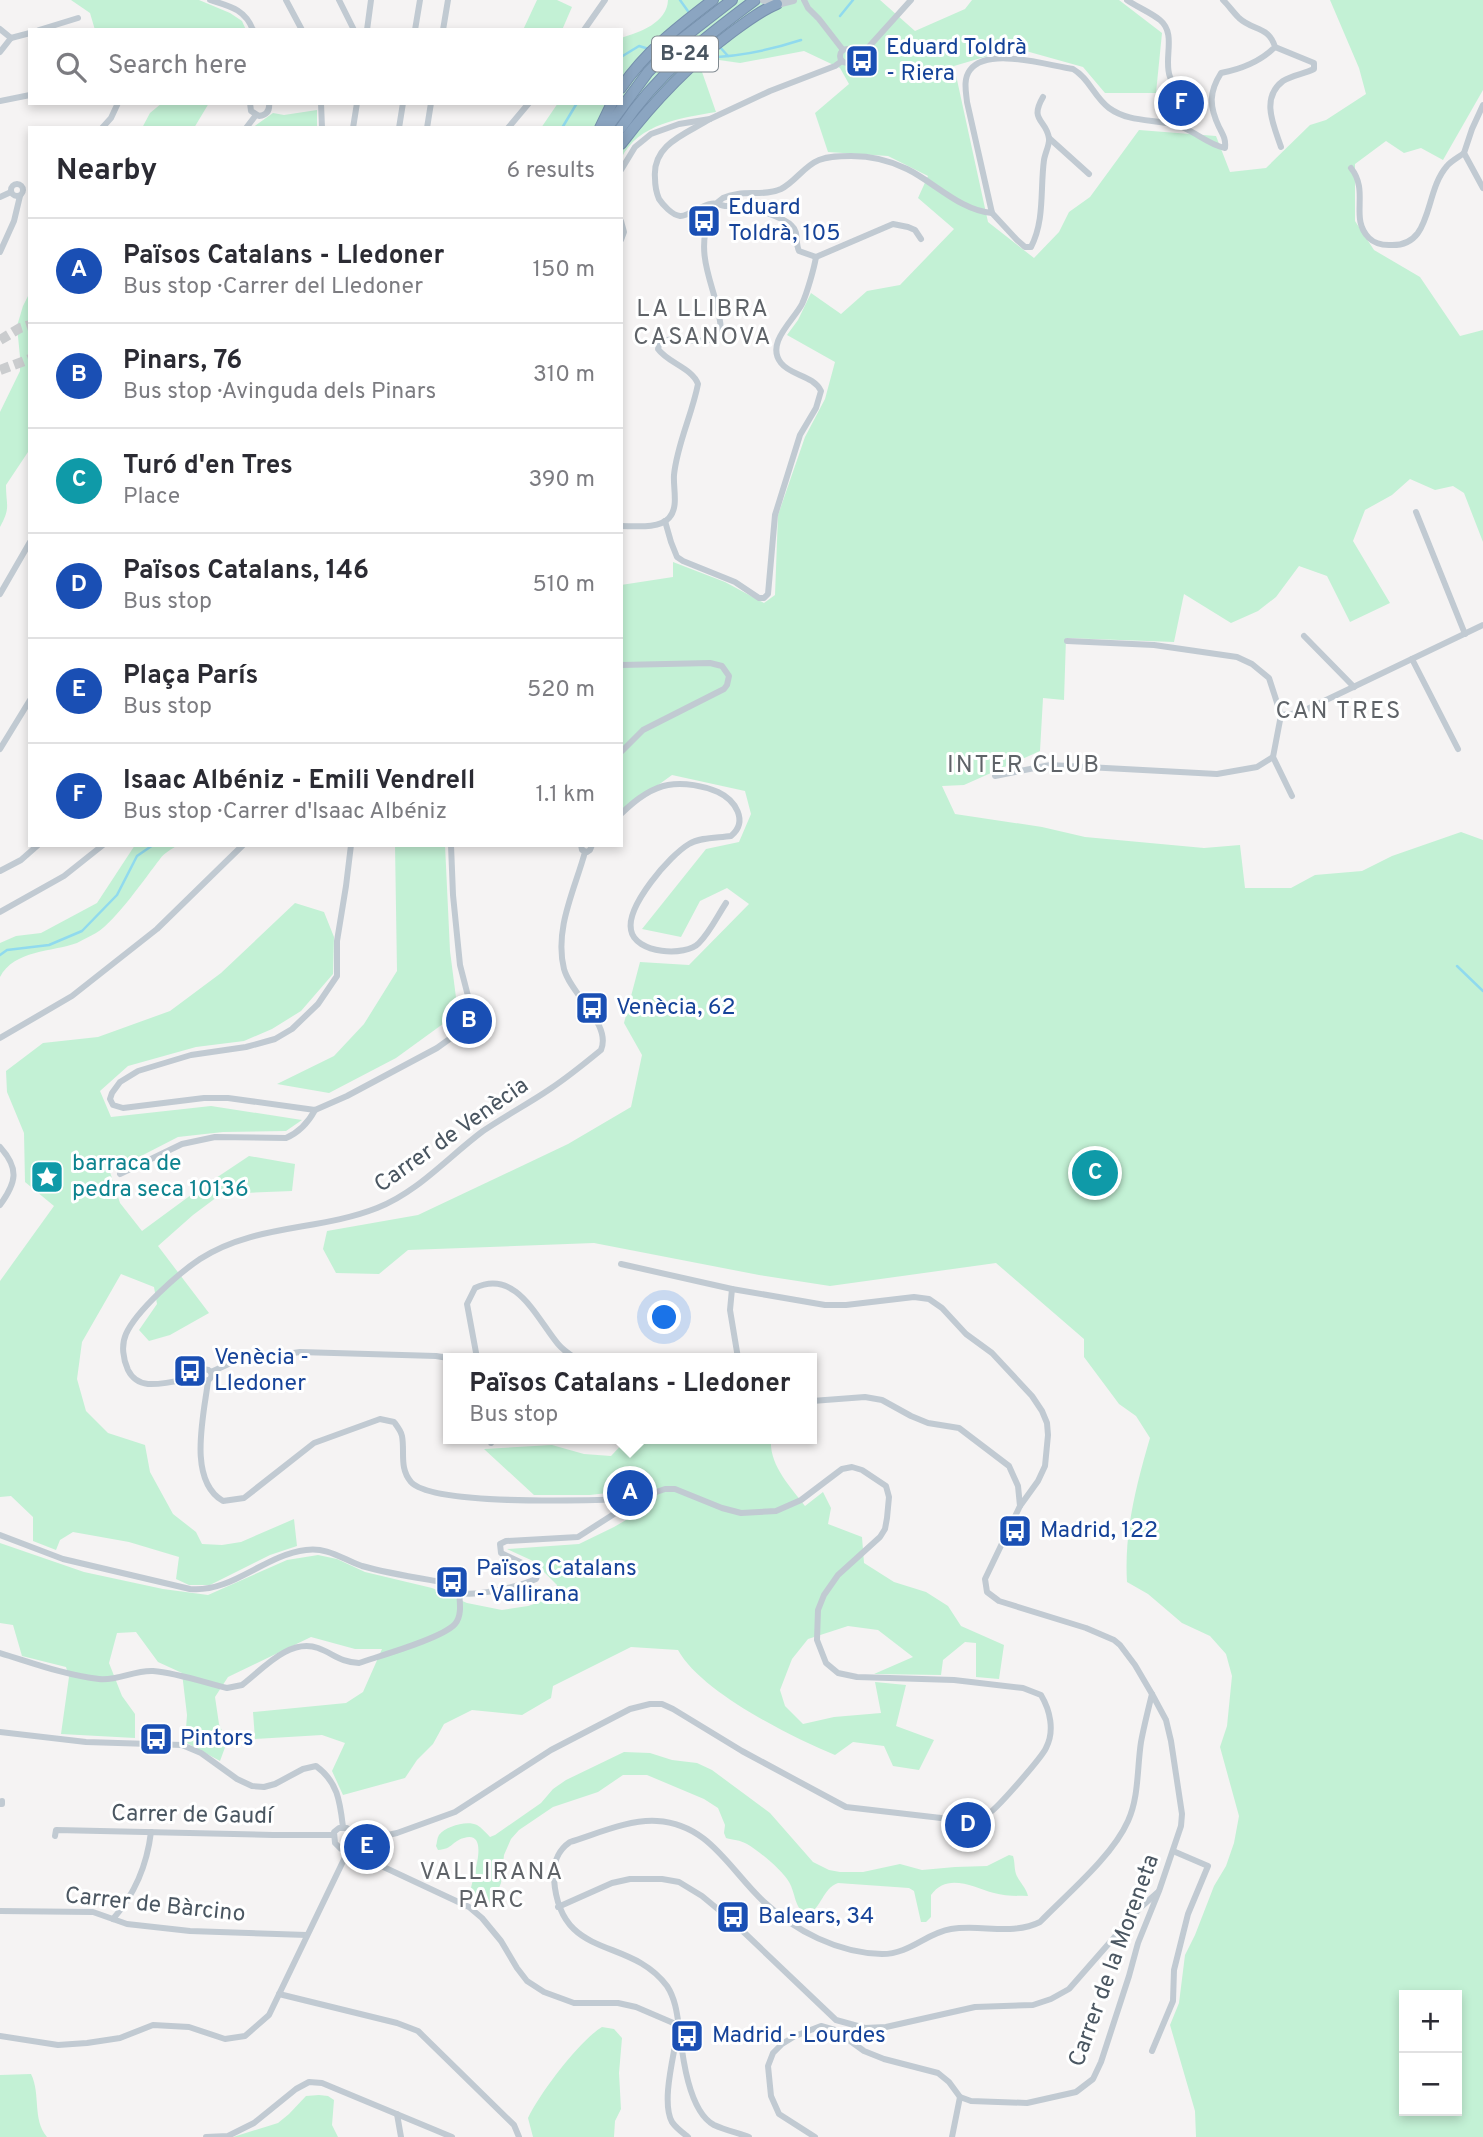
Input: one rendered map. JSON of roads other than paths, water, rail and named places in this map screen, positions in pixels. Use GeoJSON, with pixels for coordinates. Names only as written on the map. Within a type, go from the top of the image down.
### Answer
{"type":"FeatureCollection","features":[{"type":"Feature","properties":{"kind":"highway"},"geometry":{"type":"LineString","coordinates":[[623,85],[657,45],[713,0]]}},
{"type":"Feature","properties":{"kind":"highway","name":"B-24"},"geometry":{"type":"LineString","coordinates":[[608,126],[648,72],[678,42],[732,0]]}},
{"type":"Feature","properties":{"kind":"highway","name":"B-24"},"geometry":{"type":"LineString","coordinates":[[622,126],[647,93],[687,51],[755,0]]}},
{"type":"Feature","properties":{"kind":"highway"},"geometry":{"type":"LineString","coordinates":[[623,142],[661,95],[692,64],[770,2]]}},
{"type":"Feature","properties":{"kind":"highway"},"geometry":{"type":"LineString","coordinates":[[601,126],[611,105]]}},
{"type":"Feature","properties":{"kind":"street"},"geometry":{"type":"LineString","coordinates":[[210,0],[239,10],[250,21],[252,28]]}},
{"type":"Feature","properties":{"kind":"street"},"geometry":{"type":"LineString","coordinates":[[286,0],[301,28]]}},
{"type":"Feature","properties":{"kind":"street"},"geometry":{"type":"LineString","coordinates":[[339,0],[353,28]]}},
{"type":"Feature","properties":{"kind":"street"},"geometry":{"type":"LineString","coordinates":[[367,28],[372,0]]}},
{"type":"Feature","properties":{"kind":"street"},"geometry":{"type":"LineString","coordinates":[[415,28],[420,0]]}},
{"type":"Feature","properties":{"kind":"street"},"geometry":{"type":"LineString","coordinates":[[443,28],[448,0]]}},
{"type":"Feature","properties":{"kind":"street"},"geometry":{"type":"LineString","coordinates":[[585,28],[605,0]]}},
{"type":"Feature","properties":{"kind":"street"},"geometry":{"type":"LineString","coordinates":[[804,0],[844,50],[851,51],[854,57]]}},
{"type":"Feature","properties":{"kind":"street"},"geometry":{"type":"LineString","coordinates":[[842,61],[849,63],[865,51],[911,0]]}},
{"type":"Feature","properties":{"kind":"street"},"geometry":{"type":"LineString","coordinates":[[1127,0],[1166,26],[1169,40],[1169,74],[1185,103],[1187,116],[1179,126]]}},
{"type":"Feature","properties":{"kind":"street"},"geometry":{"type":"LineString","coordinates":[[1223,0],[1243,21],[1267,32],[1273,38],[1275,47]]}},
{"type":"Feature","properties":{"kind":"street"},"geometry":{"type":"LineString","coordinates":[[770,2],[792,1],[812,12]]}},
{"type":"Feature","properties":{"kind":"street"},"geometry":{"type":"LineString","coordinates":[[46,28],[78,18]]}},
{"type":"Feature","properties":{"kind":"street"},"geometry":{"type":"LineString","coordinates":[[0,29],[11,38]]}},
{"type":"Feature","properties":{"kind":"street"},"geometry":{"type":"LineString","coordinates":[[0,52],[6,48],[11,38],[28,34]]}},
{"type":"Feature","properties":{"kind":"street"},"geometry":{"type":"LineString","coordinates":[[1049,138],[1044,161],[1037,236],[1031,247],[1026,247],[992,213],[967,103],[965,85],[970,70],[980,62],[1022,58],[1073,69],[1080,73],[1100,101],[1125,117],[1179,126],[1225,148],[1226,141],[1211,106],[1213,86],[1221,73],[1256,62],[1275,47]]}},
{"type":"Feature","properties":{"kind":"street"},"geometry":{"type":"LineString","coordinates":[[1275,47],[1314,63],[1314,69],[1281,82],[1273,93],[1269,104],[1281,147]]}},
{"type":"Feature","properties":{"kind":"street"},"geometry":{"type":"LineString","coordinates":[[842,61],[840,56],[844,50]]}},
{"type":"Feature","properties":{"kind":"street"},"geometry":{"type":"LineString","coordinates":[[842,61],[710,119],[670,142],[656,162],[654,173],[661,202],[678,216],[683,216],[727,196],[778,191],[817,161],[832,156],[870,156],[909,169],[972,208],[992,213]]}},
{"type":"Feature","properties":{"kind":"street"},"geometry":{"type":"LineString","coordinates":[[0,102],[28,95]]}},
{"type":"Feature","properties":{"kind":"street"},"geometry":{"type":"LineString","coordinates":[[1043,97],[1037,107],[1037,114],[1049,138],[1089,174]]}},
{"type":"Feature","properties":{"kind":"street"},"geometry":{"type":"LineString","coordinates":[[104,126],[117,105]]}},
{"type":"Feature","properties":{"kind":"street"},"geometry":{"type":"LineString","coordinates":[[250,105],[251,111],[262,116],[269,110],[269,105]]}},
{"type":"Feature","properties":{"kind":"street"},"geometry":{"type":"LineString","coordinates":[[321,105],[322,126]]}},
{"type":"Feature","properties":{"kind":"street"},"geometry":{"type":"LineString","coordinates":[[353,126],[357,105]]}},
{"type":"Feature","properties":{"kind":"street"},"geometry":{"type":"LineString","coordinates":[[399,126],[403,105]]}},
{"type":"Feature","properties":{"kind":"street"},"geometry":{"type":"LineString","coordinates":[[427,126],[431,105]]}},
{"type":"Feature","properties":{"kind":"street"},"geometry":{"type":"LineString","coordinates":[[511,126],[527,105]]}},
{"type":"Feature","properties":{"kind":"street"},"geometry":{"type":"LineString","coordinates":[[1351,167],[1359,177],[1360,221],[1363,229],[1370,239],[1380,244],[1402,246],[1410,242],[1421,229],[1437,183],[1447,165],[1464,153],[1483,105]]}},
{"type":"Feature","properties":{"kind":"street"},"geometry":{"type":"LineString","coordinates":[[248,126],[256,115]]}},
{"type":"Feature","properties":{"kind":"street"},"geometry":{"type":"LineString","coordinates":[[623,167],[635,147],[651,135],[680,124],[710,119]]}},
{"type":"Feature","properties":{"kind":"street"},"geometry":{"type":"LineString","coordinates":[[1464,153],[1483,188]]}},
{"type":"Feature","properties":{"kind":"street"},"geometry":{"type":"LineString","coordinates":[[22,187],[28,182]]}},
{"type":"Feature","properties":{"kind":"street"},"geometry":{"type":"LineString","coordinates":[[0,197],[11,192],[15,185],[22,187]]}},
{"type":"Feature","properties":{"kind":"street"},"geometry":{"type":"LineString","coordinates":[[0,252],[14,221],[23,192],[22,187]]}},
{"type":"Feature","properties":{"kind":"street"},"geometry":{"type":"LineString","coordinates":[[11,192],[15,196],[20,195]]}},
{"type":"Feature","properties":{"kind":"street"},"geometry":{"type":"LineString","coordinates":[[716,203],[743,206],[790,224],[796,232],[799,251],[816,257],[893,223],[915,230],[921,239]]}},
{"type":"Feature","properties":{"kind":"street"},"geometry":{"type":"LineString","coordinates":[[623,526],[647,526],[666,521],[674,509],[677,457],[698,384],[694,376],[658,349],[660,341],[672,338],[711,340],[721,334],[704,255],[705,231],[716,203]]}},
{"type":"Feature","properties":{"kind":"street"},"geometry":{"type":"LineString","coordinates":[[666,521],[675,554],[683,561],[735,582],[759,598],[768,594],[775,515],[800,435],[816,408],[821,391],[814,382],[781,363],[777,346],[783,330],[803,303],[816,257]]}},
{"type":"Feature","properties":{"kind":"street"},"geometry":{"type":"LineString","coordinates":[[1416,512],[1465,634]]}},
{"type":"Feature","properties":{"kind":"street"},"geometry":{"type":"LineString","coordinates":[[0,594],[28,545]]}},
{"type":"Feature","properties":{"kind":"street"},"geometry":{"type":"LineString","coordinates":[[1281,715],[1299,713],[1483,625]]}},
{"type":"Feature","properties":{"kind":"street"},"geometry":{"type":"LineString","coordinates":[[1304,636],[1354,687]]}},
{"type":"Feature","properties":{"kind":"street"},"geometry":{"type":"LineString","coordinates":[[1067,641],[1154,645],[1237,657],[1251,664],[1269,678],[1281,715],[1273,757],[1292,796]]}},
{"type":"Feature","properties":{"kind":"street"},"geometry":{"type":"LineString","coordinates":[[1412,659],[1458,749]]}},
{"type":"Feature","properties":{"kind":"street"},"geometry":{"type":"LineString","coordinates":[[623,665],[710,663],[722,666],[727,671],[729,680],[724,689],[643,730],[623,750]]}},
{"type":"Feature","properties":{"kind":"street"},"geometry":{"type":"LineString","coordinates":[[0,748],[28,703]]}},
{"type":"Feature","properties":{"kind":"street"},"geometry":{"type":"LineString","coordinates":[[995,776],[1050,765],[1217,774],[1256,767],[1273,757]]}},
{"type":"Feature","properties":{"kind":"street"},"geometry":{"type":"LineString","coordinates":[[623,812],[657,788],[680,785],[718,793],[736,808],[740,819],[739,826],[731,836],[693,842],[674,855],[654,878],[635,909],[630,925],[640,946],[660,951],[683,950],[698,945],[726,903]]}},
{"type":"Feature","properties":{"kind":"street"},"geometry":{"type":"LineString","coordinates":[[0,871],[21,860],[36,847]]}},
{"type":"Feature","properties":{"kind":"street"},"geometry":{"type":"LineString","coordinates":[[0,912],[64,876],[100,847]]}},
{"type":"Feature","properties":{"kind":"street"},"geometry":{"type":"LineString","coordinates":[[0,1038],[72,996],[157,929],[241,847]]}},
{"type":"Feature","properties":{"kind":"street"},"geometry":{"type":"LineString","coordinates":[[351,847],[337,941],[337,976],[318,1004],[292,1029],[275,1039],[246,1047],[191,1055],[138,1070],[120,1082],[112,1093],[110,1099],[114,1105],[123,1108],[204,1098],[228,1098],[314,1110],[348,1096],[437,1048],[455,1035],[463,1024],[468,996],[460,965],[451,847]]}},
{"type":"Feature","properties":{"kind":"street","name":"Carrer de Venècia"},"geometry":{"type":"LineString","coordinates":[[201,1376],[146,1384],[130,1374],[124,1356],[126,1334],[136,1318],[189,1267],[222,1247],[246,1238],[348,1217],[376,1209],[400,1197],[491,1126],[551,1089],[601,1050],[603,1034],[571,985],[562,953],[568,903],[583,849]]}},
{"type":"Feature","properties":{"kind":"street"},"geometry":{"type":"LineString","coordinates":[[120,1174],[182,1144],[215,1137],[286,1138],[296,1134],[309,1121],[314,1110]]}},
{"type":"Feature","properties":{"kind":"street"},"geometry":{"type":"LineString","coordinates":[[0,1147],[12,1164],[14,1179],[11,1190],[0,1205]]}},
{"type":"Feature","properties":{"kind":"street"},"geometry":{"type":"LineString","coordinates":[[621,1264],[732,1289],[825,1305],[914,1297],[929,1299],[942,1308],[966,1334],[992,1353],[1032,1396],[1047,1423],[1045,1466],[1020,1506]]}},
{"type":"Feature","properties":{"kind":"street"},"geometry":{"type":"LineString","coordinates":[[476,1353],[467,1304],[475,1288],[491,1283],[514,1289],[525,1299],[561,1348],[568,1353]]}},
{"type":"Feature","properties":{"kind":"street"},"geometry":{"type":"LineString","coordinates":[[732,1289],[730,1310],[737,1353]]}},
{"type":"Feature","properties":{"kind":"street"},"geometry":{"type":"LineString","coordinates":[[208,1381],[201,1376],[204,1370],[211,1372],[233,1362],[300,1352],[443,1358]]}},
{"type":"Feature","properties":{"kind":"street"},"geometry":{"type":"LineString","coordinates":[[211,1372],[200,1463],[207,1485],[215,1497],[223,1502],[244,1498],[314,1443],[380,1419],[394,1422],[401,1433],[404,1471],[412,1484],[430,1492],[549,1502],[639,1499]]}},
{"type":"Feature","properties":{"kind":"street"},"geometry":{"type":"LineString","coordinates":[[817,1401],[865,1397],[883,1400],[929,1423],[959,1428],[1009,1466],[1018,1486],[1020,1506]]}},
{"type":"Feature","properties":{"kind":"street"},"geometry":{"type":"LineString","coordinates":[[0,1535],[63,1559],[190,1589],[218,1587],[278,1557],[319,1549],[360,1565],[443,1583],[459,1592],[493,1591],[536,1579],[538,1574],[533,1566],[501,1553],[500,1544],[506,1541],[578,1537],[639,1499],[665,1489],[675,1489],[741,1513],[776,1511],[801,1500],[842,1469],[852,1467],[862,1469],[886,1486],[889,1497],[887,1518],[880,1537],[838,1575],[818,1609],[817,1640],[826,1663],[838,1673],[857,1677],[954,1681],[1023,1688],[1041,1695],[1051,1723],[1046,1748],[991,1813],[980,1819],[967,1821],[845,1807],[742,1751],[673,1709],[662,1704],[650,1704],[631,1709],[551,1750],[455,1812],[397,1833],[356,1838]]}},
{"type":"Feature","properties":{"kind":"street","name":"Carrer de la Moreneta"},"geometry":{"type":"LineString","coordinates":[[960,2096],[971,2101],[1027,2103],[1076,2092],[1093,2078],[1101,2062],[1138,1943],[1181,1826],[1176,1765],[1166,1720],[1135,1665],[1120,1645],[1086,1629],[999,1601],[987,1592],[985,1579],[1020,1506]]}},
{"type":"Feature","properties":{"kind":"street"},"geometry":{"type":"LineString","coordinates":[[0,1653],[48,1669],[100,1679],[154,1671],[236,1688],[285,1652],[296,1648],[309,1646],[321,1649],[345,1662],[359,1663],[435,1635],[456,1622],[460,1608],[459,1592]]}},
{"type":"Feature","properties":{"kind":"street"},"geometry":{"type":"LineString","coordinates":[[749,2137],[712,2124],[700,2111],[687,2078],[677,2010],[668,1987],[647,1966],[585,1939],[570,1927],[558,1907],[554,1871],[558,1852],[562,1847],[594,1834],[639,1822],[677,1824],[707,1839],[763,1901],[809,1934],[832,1945],[880,1954],[899,1953],[951,1929],[1028,1928],[1040,1922],[1100,1860],[1124,1829],[1135,1798],[1141,1742],[1152,1694]]}},
{"type":"Feature","properties":{"kind":"street"},"geometry":{"type":"LineString","coordinates":[[0,1732],[86,1742],[183,1745],[201,1753],[237,1779],[252,1786],[264,1787],[316,1766],[327,1774],[338,1791],[343,1827]]}},
{"type":"Feature","properties":{"kind":"street"},"geometry":{"type":"LineString","coordinates":[[0,2036],[58,2045],[88,2043],[120,2038],[153,2025],[188,2027],[225,2039],[246,2036],[269,2015],[351,1850],[357,1846],[356,1838],[343,1827],[336,1829],[334,1835],[335,1843],[341,1849],[351,1850],[469,1907],[501,1941],[527,1981],[544,1992],[574,2003],[618,2003],[636,2007],[678,2025]]}},
{"type":"Feature","properties":{"kind":"street","name":"Carrer de Gaudí"},"geometry":{"type":"LineString","coordinates":[[55,1836],[57,1830],[334,1835]]}},
{"type":"Feature","properties":{"kind":"street"},"geometry":{"type":"LineString","coordinates":[[114,1919],[129,1900],[141,1871],[151,1832]]}},
{"type":"Feature","properties":{"kind":"street"},"geometry":{"type":"LineString","coordinates":[[1152,2051],[1173,2001],[1174,1970],[1188,1914],[1208,1866],[1173,1852]]}},
{"type":"Feature","properties":{"kind":"street"},"geometry":{"type":"LineString","coordinates":[[558,1907],[612,1883],[630,1879],[662,1878],[679,1882],[702,1896],[731,1920],[833,2018],[865,2028],[975,2007],[1033,2005],[1051,1999],[1069,1989],[1159,1891]]}},
{"type":"Feature","properties":{"kind":"street","name":"Carrer de Bàrcino"},"geometry":{"type":"LineString","coordinates":[[0,1911],[93,1912],[127,1924],[190,1931],[307,1935]]}},
{"type":"Feature","properties":{"kind":"street"},"geometry":{"type":"LineString","coordinates":[[279,1994],[397,2023],[418,2031],[514,2125],[519,2137]]}},
{"type":"Feature","properties":{"kind":"street"},"geometry":{"type":"LineString","coordinates":[[828,2027],[833,2018]]}},
{"type":"Feature","properties":{"kind":"street"},"geometry":{"type":"LineString","coordinates":[[678,2025],[668,2100],[669,2114],[673,2124],[688,2137]]}},
{"type":"Feature","properties":{"kind":"street"},"geometry":{"type":"LineString","coordinates":[[815,2137],[779,2114],[771,2096],[768,2066],[773,2053],[782,2044],[821,2026],[828,2027],[864,2051],[938,2073],[946,2078],[960,2096],[957,2123],[952,2137]]}},
{"type":"Feature","properties":{"kind":"street"},"geometry":{"type":"LineString","coordinates":[[206,2137],[228,2136],[254,2123],[296,2089],[309,2082],[322,2083],[452,2137]]}},
{"type":"Feature","properties":{"kind":"street"},"geometry":{"type":"LineString","coordinates":[[397,2114],[401,2137]]}},
{"type":"Feature","properties":{"kind":"waterway"},"geometry":{"type":"LineString","coordinates":[[680,0],[690,14]]}},
{"type":"Feature","properties":{"kind":"waterway"},"geometry":{"type":"LineString","coordinates":[[840,16],[853,0]]}},
{"type":"Feature","properties":{"kind":"waterway"},"geometry":{"type":"LineString","coordinates":[[707,57],[755,52],[801,40]]}},
{"type":"Feature","properties":{"kind":"waterway"},"geometry":{"type":"LineString","coordinates":[[718,45],[728,56]]}},
{"type":"Feature","properties":{"kind":"waterway"},"geometry":{"type":"LineString","coordinates":[[623,56],[639,46],[649,49]]}},
{"type":"Feature","properties":{"kind":"waterway"},"geometry":{"type":"LineString","coordinates":[[563,126],[576,105]]}},
{"type":"Feature","properties":{"kind":"waterway"},"geometry":{"type":"LineString","coordinates":[[0,955],[7,950],[49,945],[82,931],[117,895],[137,856],[150,847]]}},
{"type":"Feature","properties":{"kind":"waterway"},"geometry":{"type":"LineString","coordinates":[[1457,966],[1483,991]]}},
{"type":"Feature","properties":{"kind":"tunnel"},"geometry":{"type":"LineString","coordinates":[[0,340],[28,326]]}},
{"type":"Feature","properties":{"kind":"tunnel"},"geometry":{"type":"LineString","coordinates":[[0,370],[28,360]]}},
{"type":"Feature","properties":{"kind":"place","name":"Eduard Toldrà - Riera"},"geometry":{"type":"Point","coordinates":[862,61]}},
{"type":"Feature","properties":{"kind":"place","name":"Isaac Albéniz - Emili Vendrell"},"geometry":{"type":"Point","coordinates":[1181,103]}},
{"type":"Feature","properties":{"kind":"place","name":"Eduard Toldrà, 105"},"geometry":{"type":"Point","coordinates":[704,221]}},
{"type":"Feature","properties":{"kind":"place","name":"Venècia, 62"},"geometry":{"type":"Point","coordinates":[592,1008]}},
{"type":"Feature","properties":{"kind":"place","name":"Pinars, 76"},"geometry":{"type":"Point","coordinates":[469,1021]}},
{"type":"Feature","properties":{"kind":"place","name":"Turó d'en Tres"},"geometry":{"type":"Point","coordinates":[1095,1173]}},
{"type":"Feature","properties":{"kind":"place","name":"barraca de pedra seca 10136"},"geometry":{"type":"Point","coordinates":[47,1177]}},
{"type":"Feature","properties":{"kind":"place","name":"Venècia - Lledoner"},"geometry":{"type":"Point","coordinates":[190,1371]}},
{"type":"Feature","properties":{"kind":"place","name":"Països Catalans - Lledoner"},"geometry":{"type":"Point","coordinates":[630,1493]}},
{"type":"Feature","properties":{"kind":"place","name":"Madrid, 122"},"geometry":{"type":"Point","coordinates":[1015,1531]}},
{"type":"Feature","properties":{"kind":"place","name":"Països Catalans - Vallirana"},"geometry":{"type":"Point","coordinates":[452,1582]}},
{"type":"Feature","properties":{"kind":"place","name":"Pintors"},"geometry":{"type":"Point","coordinates":[156,1739]}},
{"type":"Feature","properties":{"kind":"place","name":"Països Catalans, 146"},"geometry":{"type":"Point","coordinates":[968,1825]}},
{"type":"Feature","properties":{"kind":"place","name":"Plaça París"},"geometry":{"type":"Point","coordinates":[367,1847]}},
{"type":"Feature","properties":{"kind":"place","name":"Balears, 34"},"geometry":{"type":"Point","coordinates":[733,1917]}},
{"type":"Feature","properties":{"kind":"place","name":"Madrid - Lourdes"},"geometry":{"type":"Point","coordinates":[687,2036]}},
{"type":"Feature","properties":{"kind":"district","name":"LA LLIBRA CASANOVA"},"geometry":{"type":"Point","coordinates":[703,324]}},
{"type":"Feature","properties":{"kind":"district","name":"CAN TRES"},"geometry":{"type":"Point","coordinates":[1339,712]}},
{"type":"Feature","properties":{"kind":"district","name":"INTER CLUB"},"geometry":{"type":"Point","coordinates":[1024,766]}},
{"type":"Feature","properties":{"kind":"district","name":"VALLIRANA PARC"},"geometry":{"type":"Point","coordinates":[492,1887]}}]}
